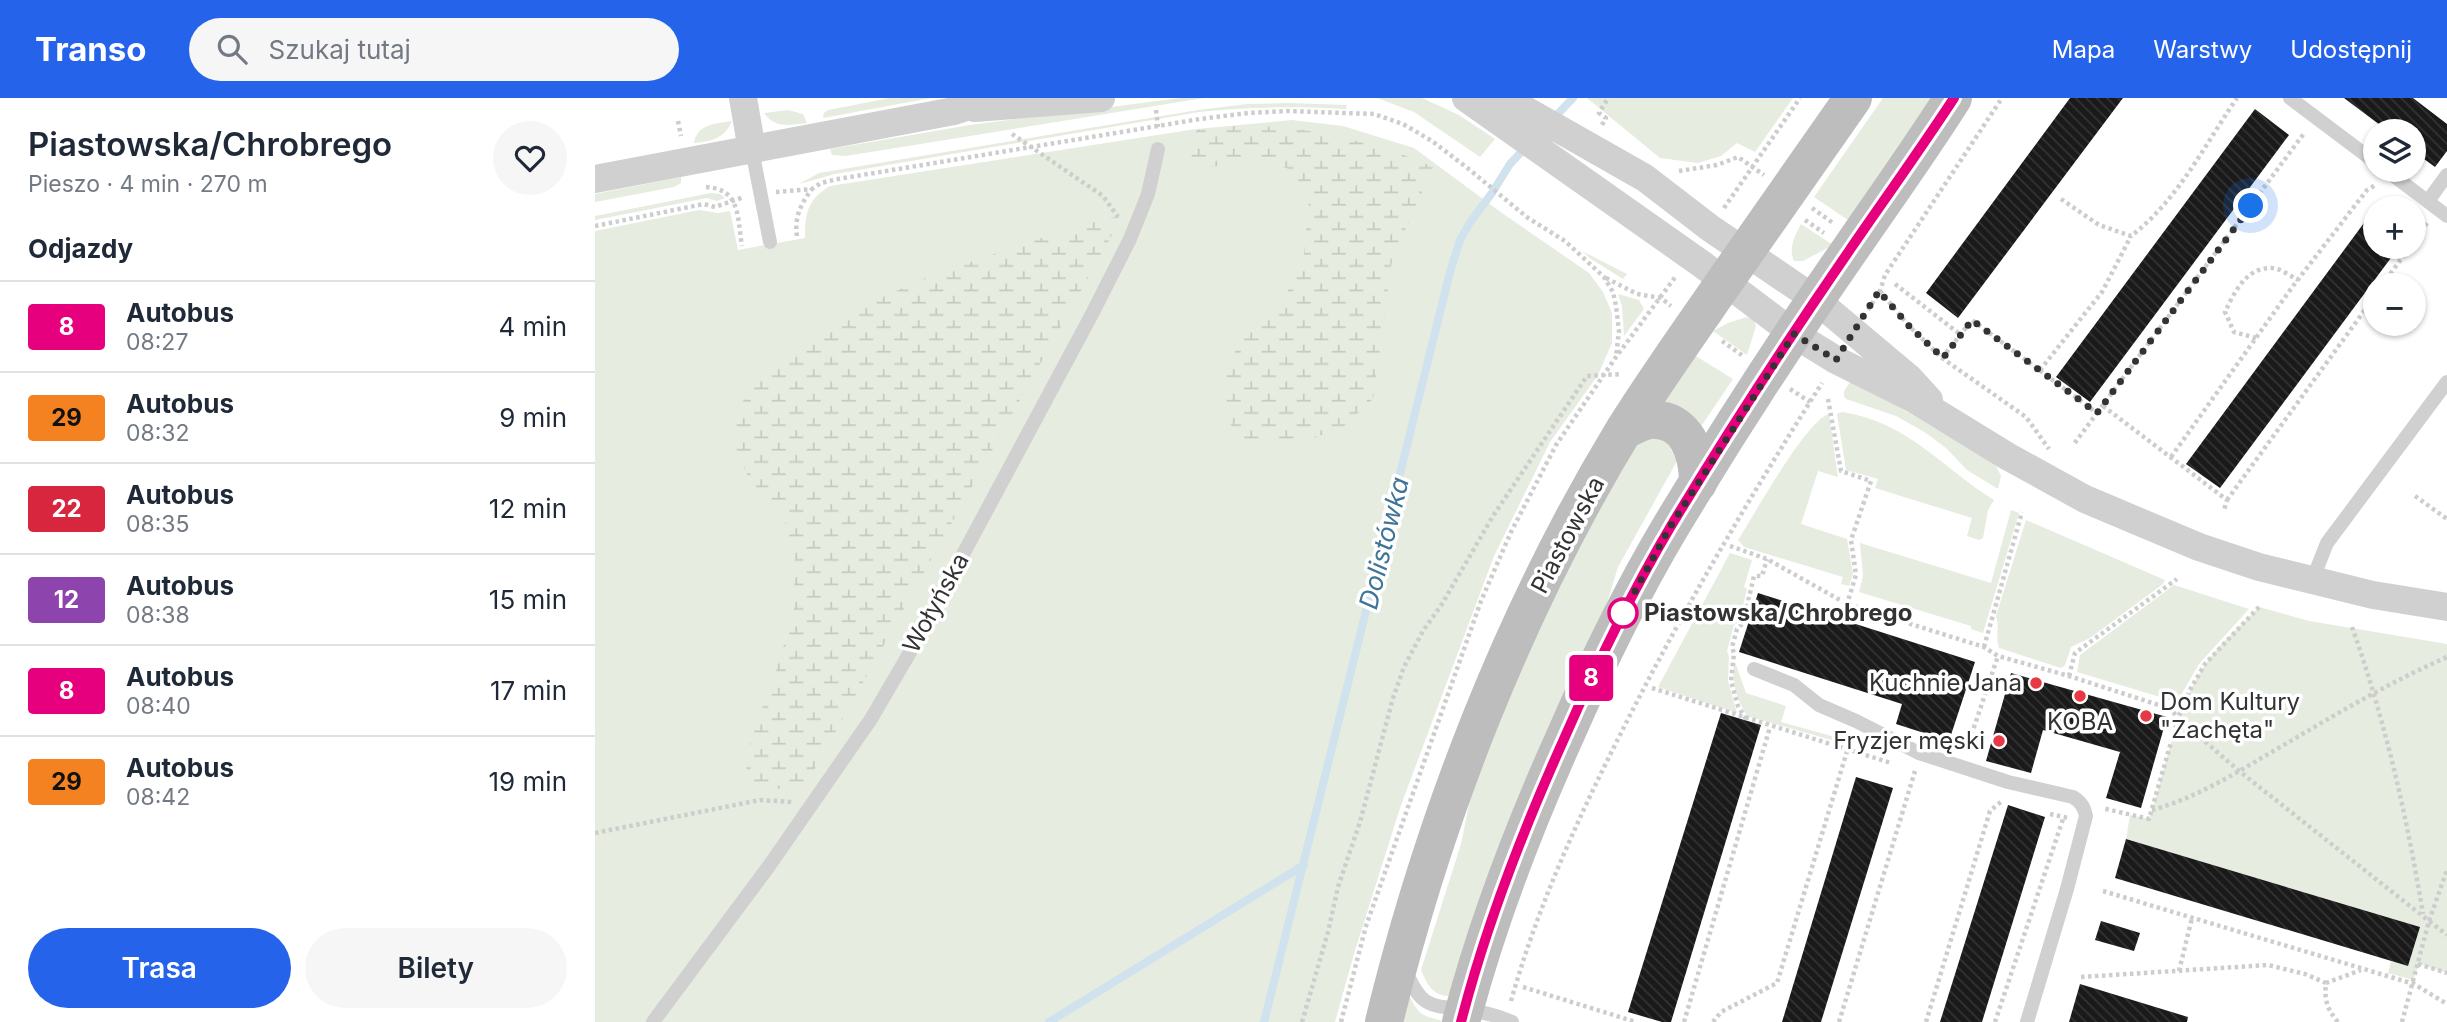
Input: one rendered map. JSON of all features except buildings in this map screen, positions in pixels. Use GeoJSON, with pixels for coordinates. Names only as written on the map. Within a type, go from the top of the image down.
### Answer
{"type":"FeatureCollection","features":[{"type":"Feature","properties":{"kind":"main road","name":"Piastowska"},"geometry":{"type":"LineString","coordinates":[[1384,1022],[1401,953],[1431,853],[1486,709],[1547,573],[1624,430],[1695,322],[1853,98]]}},
{"type":"Feature","properties":{"kind":"main road"},"geometry":{"type":"LineString","coordinates":[[1462,1016],[1476,967],[1534,805],[1634,590],[1697,483],[1816,300],[1954,98]]}},
{"type":"Feature","properties":{"kind":"main road"},"geometry":{"type":"LineString","coordinates":[[1624,430],[1648,420],[1666,421],[1683,431],[1691,444],[1697,464],[1697,483]]}},
{"type":"Feature","properties":{"kind":"street"},"geometry":{"type":"LineString","coordinates":[[743,98],[752,150]]}},
{"type":"Feature","properties":{"kind":"street"},"geometry":{"type":"LineString","coordinates":[[966,108],[996,98]]}},
{"type":"Feature","properties":{"kind":"street"},"geometry":{"type":"LineString","coordinates":[[595,179],[966,108],[1101,98]]}},
{"type":"Feature","properties":{"kind":"street"},"geometry":{"type":"LineString","coordinates":[[1466,98],[1511,116],[1588,134],[1710,228],[1816,300],[1909,377],[1943,416]]}},
{"type":"Feature","properties":{"kind":"street"},"geometry":{"type":"LineString","coordinates":[[1490,98],[1557,163],[1794,334],[1836,360],[1943,416],[2037,473],[2120,515],[2199,547],[2312,581],[2373,595],[2447,607]]}},
{"type":"Feature","properties":{"kind":"lane"},"geometry":{"type":"LineString","coordinates":[[2290,98],[2363,153]]}},
{"type":"Feature","properties":{"kind":"lane","name":"Wołyńska"},"geometry":{"type":"LineString","coordinates":[[653,1022],[769,866],[871,719],[916,642],[1125,248],[1147,194],[1158,149]]}},
{"type":"Feature","properties":{"kind":"lane"},"geometry":{"type":"LineString","coordinates":[[752,150],[770,242]]}},
{"type":"Feature","properties":{"kind":"lane"},"geometry":{"type":"LineString","coordinates":[[2428,201],[2447,175]]}},
{"type":"Feature","properties":{"kind":"lane"},"geometry":{"type":"LineString","coordinates":[[2402,182],[2447,216]]}},
{"type":"Feature","properties":{"kind":"lane"},"geometry":{"type":"LineString","coordinates":[[2312,581],[2327,543],[2447,382]]}},
{"type":"Feature","properties":{"kind":"lane"},"geometry":{"type":"LineString","coordinates":[[1754,669],[1794,685],[1819,705],[1919,753],[2008,782],[2080,801],[2086,816],[2027,1022]]}},
{"type":"Feature","properties":{"kind":"lane"},"geometry":{"type":"LineString","coordinates":[[1401,953],[1409,978],[1419,994],[1430,1004],[1462,1016],[1509,1021]]}},
{"type":"Feature","properties":{"kind":"path"},"geometry":{"type":"LineString","coordinates":[[1588,134],[1606,118],[1599,113],[1608,98]]}},
{"type":"Feature","properties":{"kind":"path"},"geometry":{"type":"LineString","coordinates":[[1854,332],[1879,291],[1885,275],[2002,98]]}},
{"type":"Feature","properties":{"kind":"path"},"geometry":{"type":"LineString","coordinates":[[2040,370],[2102,292],[2131,236],[2147,223],[2178,186],[2237,98]]}},
{"type":"Feature","properties":{"kind":"path"},"geometry":{"type":"LineString","coordinates":[[790,190],[812,188],[838,179],[1248,113],[1288,111],[1374,114],[1403,124],[1432,141],[1528,218],[1565,241],[1604,277],[1613,292],[1616,306],[1619,331],[1616,357]]}},
{"type":"Feature","properties":{"kind":"path"},"geometry":{"type":"LineString","coordinates":[[2074,444],[2316,118]]}},
{"type":"Feature","properties":{"kind":"path"},"geometry":{"type":"LineString","coordinates":[[1012,134],[1103,196],[1116,211],[1123,230],[1125,248]]}},
{"type":"Feature","properties":{"kind":"path"},"geometry":{"type":"LineString","coordinates":[[1745,178],[1885,275]]}},
{"type":"Feature","properties":{"kind":"path"},"geometry":{"type":"LineString","coordinates":[[2171,457],[2298,280],[2367,190],[2377,182]]}},
{"type":"Feature","properties":{"kind":"path"},"geometry":{"type":"LineString","coordinates":[[700,187],[722,189],[733,199],[742,246]]}},
{"type":"Feature","properties":{"kind":"path"},"geometry":{"type":"LineString","coordinates":[[797,236],[795,223],[801,205],[812,188]]}},
{"type":"Feature","properties":{"kind":"path"},"geometry":{"type":"LineString","coordinates":[[2061,198],[2099,225],[2131,236]]}},
{"type":"Feature","properties":{"kind":"path"},"geometry":{"type":"LineString","coordinates":[[595,226],[704,204],[715,207],[733,199]]}},
{"type":"Feature","properties":{"kind":"path"},"geometry":{"type":"LineString","coordinates":[[2256,338],[2234,332],[2225,312],[2236,288],[2255,271],[2274,267],[2298,280]]}},
{"type":"Feature","properties":{"kind":"path"},"geometry":{"type":"LineString","coordinates":[[1604,277],[1637,293],[1661,298],[1810,402]]}},
{"type":"Feature","properties":{"kind":"path"},"geometry":{"type":"LineString","coordinates":[[1895,284],[1961,335]]}},
{"type":"Feature","properties":{"kind":"path"},"geometry":{"type":"LineString","coordinates":[[1879,291],[1909,326],[1943,358],[2026,417]]}},
{"type":"Feature","properties":{"kind":"path"},"geometry":{"type":"LineString","coordinates":[[2224,510],[2227,500],[2363,313]]}},
{"type":"Feature","properties":{"kind":"path"},"geometry":{"type":"LineString","coordinates":[[1943,358],[1972,320],[2097,413]]}},
{"type":"Feature","properties":{"kind":"path"},"geometry":{"type":"LineString","coordinates":[[1509,1021],[1539,911],[1594,785],[1722,543],[1836,360]]}},
{"type":"Feature","properties":{"kind":"path"},"geometry":{"type":"LineString","coordinates":[[1302,1022],[1338,887],[1360,822],[1403,667],[1493,516],[1587,376],[1633,375]]}},
{"type":"Feature","properties":{"kind":"path"},"geometry":{"type":"LineString","coordinates":[[1828,399],[1841,471],[1871,481],[1851,540],[1856,575],[1847,604]]}},
{"type":"Feature","properties":{"kind":"path"},"geometry":{"type":"LineString","coordinates":[[2103,406],[2227,500]]}},
{"type":"Feature","properties":{"kind":"path"},"geometry":{"type":"LineString","coordinates":[[2415,496],[2447,519]]}},
{"type":"Feature","properties":{"kind":"path"},"geometry":{"type":"LineString","coordinates":[[1984,647],[2022,512]]}},
{"type":"Feature","properties":{"kind":"path"},"geometry":{"type":"LineString","coordinates":[[1730,546],[1767,559],[1847,604],[1984,647],[1998,656],[2171,709],[2239,771],[2447,936]]}},
{"type":"Feature","properties":{"kind":"path"},"geometry":{"type":"LineString","coordinates":[[1746,719],[1738,706],[1731,681],[1734,653],[1732,647],[1737,629],[1743,623],[1754,576],[1762,576],[1767,559]]}},
{"type":"Feature","properties":{"kind":"path"},"geometry":{"type":"LineString","coordinates":[[2069,676],[2075,653],[2177,579]]}},
{"type":"Feature","properties":{"kind":"path"},"geometry":{"type":"LineString","coordinates":[[2040,810],[2063,818],[2086,816],[2101,807],[2149,820],[2178,718],[2205,664],[2259,607]]}},
{"type":"Feature","properties":{"kind":"path"},"geometry":{"type":"LineString","coordinates":[[2352,627],[2375,692],[2413,851],[2423,915]]}},
{"type":"Feature","properties":{"kind":"path"},"geometry":{"type":"LineString","coordinates":[[1961,767],[1998,656]]}},
{"type":"Feature","properties":{"kind":"path"},"geometry":{"type":"LineString","coordinates":[[2152,810],[2187,798],[2375,692],[2447,657]]}},
{"type":"Feature","properties":{"kind":"path"},"geometry":{"type":"LineString","coordinates":[[1652,688],[1893,764]]}},
{"type":"Feature","properties":{"kind":"path"},"geometry":{"type":"LineString","coordinates":[[1713,1022],[1721,1012],[1777,983],[1856,721]]}},
{"type":"Feature","properties":{"kind":"path"},"geometry":{"type":"LineString","coordinates":[[1684,1022],[1770,727]]}},
{"type":"Feature","properties":{"kind":"path"},"geometry":{"type":"LineString","coordinates":[[1839,1022],[1919,753]]}},
{"type":"Feature","properties":{"kind":"path"},"geometry":{"type":"LineString","coordinates":[[1904,767],[1928,774]]}},
{"type":"Feature","properties":{"kind":"path"},"geometry":{"type":"LineString","coordinates":[[1926,1022],[1990,811],[2004,798],[2008,782]]}},
{"type":"Feature","properties":{"kind":"path"},"geometry":{"type":"LineString","coordinates":[[1992,794],[2004,798]]}},
{"type":"Feature","properties":{"kind":"path"},"geometry":{"type":"LineString","coordinates":[[595,833],[759,800],[811,803]]}},
{"type":"Feature","properties":{"kind":"path"},"geometry":{"type":"LineString","coordinates":[[1995,1022],[2063,818]]}},
{"type":"Feature","properties":{"kind":"path"},"geometry":{"type":"LineString","coordinates":[[2402,1022],[2429,921],[2447,870]]}},
{"type":"Feature","properties":{"kind":"path"},"geometry":{"type":"LineString","coordinates":[[2103,891],[2414,984],[2447,1004]]}},
{"type":"Feature","properties":{"kind":"path"},"geometry":{"type":"LineString","coordinates":[[2179,971],[2192,918]]}},
{"type":"Feature","properties":{"kind":"path"},"geometry":{"type":"LineString","coordinates":[[2418,964],[2447,973]]}},
{"type":"Feature","properties":{"kind":"path"},"geometry":{"type":"LineString","coordinates":[[2081,977],[2268,965],[2305,974],[2326,984],[2363,969]]}},
{"type":"Feature","properties":{"kind":"path"},"geometry":{"type":"LineString","coordinates":[[2326,984],[2324,997],[2338,1022]]}},
{"type":"Feature","properties":{"kind":"path"},"geometry":{"type":"LineString","coordinates":[[1523,987],[1636,1022]]}},
{"type":"Feature","properties":{"kind":"green space"},"geometry":{"type":"Polygon","coordinates":[[[890,98],[931,98],[823,118],[828,110],[890,98]]]}},
{"type":"Feature","properties":{"kind":"green space"},"geometry":{"type":"Polygon","coordinates":[[[1181,98],[1204,98],[846,156],[832,155],[830,149],[970,125],[1181,98]]]}},
{"type":"Feature","properties":{"kind":"green space"},"geometry":{"type":"Polygon","coordinates":[[[1377,98],[1422,98],[1459,115],[1495,139],[1480,157],[1414,112],[1377,98]]]}},
{"type":"Feature","properties":{"kind":"green space"},"geometry":{"type":"Polygon","coordinates":[[[1587,98],[1793,98],[1755,152],[1737,143],[1721,156],[1698,163],[1660,158],[1587,98]]]}},
{"type":"Feature","properties":{"kind":"green space"},"geometry":{"type":"Polygon","coordinates":[[[1883,98],[1932,98],[1851,222],[1814,197],[1883,98]]]}},
{"type":"Feature","properties":{"kind":"green space"},"geometry":{"type":"Polygon","coordinates":[[[1247,104],[1347,105],[1346,109],[1309,107],[1199,112],[835,174],[799,184],[819,173],[1198,110],[1247,104]]]}},
{"type":"Feature","properties":{"kind":"green space"},"geometry":{"type":"Polygon","coordinates":[[[788,110],[803,114],[807,123],[778,124],[764,113],[788,110]]]}},
{"type":"Feature","properties":{"kind":"green space"},"geometry":{"type":"Polygon","coordinates":[[[1292,120],[1343,126],[1414,148],[1589,273],[1603,292],[1612,313],[1612,343],[1598,375],[1550,442],[1494,556],[1400,808],[1335,1022],[595,1022],[595,231],[699,210],[718,213],[730,211],[738,250],[805,238],[809,208],[816,197],[830,186],[1196,129],[1292,120]]]}},
{"type":"Feature","properties":{"kind":"green space"},"geometry":{"type":"Polygon","coordinates":[[[732,121],[717,138],[694,143],[703,128],[732,121]]]}},
{"type":"Feature","properties":{"kind":"green space"},"geometry":{"type":"Polygon","coordinates":[[[1244,125],[1294,129],[1341,137],[1387,149],[1433,167],[1392,260],[1373,399],[1343,427],[1308,440],[1267,442],[1245,439],[1225,419],[1225,379],[1240,339],[1282,301],[1303,264],[1309,199],[1293,171],[1260,157],[1213,167],[1192,166],[1189,148],[1197,130],[1244,125]]]}},
{"type":"Feature","properties":{"kind":"green space"},"geometry":{"type":"Polygon","coordinates":[[[681,177],[681,183],[674,187],[595,202],[595,194],[681,177]]]}},
{"type":"Feature","properties":{"kind":"green space"},"geometry":{"type":"Polygon","coordinates":[[[711,193],[725,198],[717,201],[707,198],[595,220],[595,216],[711,193]]]}},
{"type":"Feature","properties":{"kind":"green space"},"geometry":{"type":"Polygon","coordinates":[[[1123,215],[803,790],[750,787],[746,766],[752,733],[773,681],[794,611],[795,554],[781,510],[750,481],[735,449],[733,422],[740,405],[767,370],[863,306],[932,275],[1077,226],[1123,215]]]}},
{"type":"Feature","properties":{"kind":"green space"},"geometry":{"type":"Polygon","coordinates":[[[1801,224],[1833,245],[1803,261],[1794,261],[1792,247],[1801,224]]]}},
{"type":"Feature","properties":{"kind":"green space"},"geometry":{"type":"Polygon","coordinates":[[[1582,251],[1627,274],[1623,279],[1582,251]]]}},
{"type":"Feature","properties":{"kind":"green space"},"geometry":{"type":"Polygon","coordinates":[[[1618,294],[1639,300],[1644,309],[1624,336],[1622,306],[1618,294]]]}},
{"type":"Feature","properties":{"kind":"green space"},"geometry":{"type":"Polygon","coordinates":[[[1747,317],[1754,320],[1756,326],[1747,355],[1713,331],[1747,317]]]}},
{"type":"Feature","properties":{"kind":"green space"},"geometry":{"type":"Polygon","coordinates":[[[1691,353],[1733,379],[1698,431],[1654,407],[1691,353]]]}},
{"type":"Feature","properties":{"kind":"green space"},"geometry":{"type":"Polygon","coordinates":[[[1852,379],[1995,464],[2001,476],[1998,489],[1967,470],[1946,448],[1926,433],[1896,416],[1846,399],[1844,391],[1852,379]]]}},
{"type":"Feature","properties":{"kind":"green space"},"geometry":{"type":"Polygon","coordinates":[[[1842,412],[1886,425],[1905,436],[1994,500],[1988,510],[1983,538],[1979,540],[1967,536],[1972,518],[1875,488],[1878,479],[1846,470],[1837,414],[1842,412]]]}},
{"type":"Feature","properties":{"kind":"green space"},"geometry":{"type":"Polygon","coordinates":[[[1829,414],[1838,477],[1818,471],[1801,524],[1847,539],[1853,574],[1849,586],[1841,584],[1843,577],[1744,547],[1738,540],[1794,450],[1819,420],[1829,414]]]}},
{"type":"Feature","properties":{"kind":"green space"},"geometry":{"type":"Polygon","coordinates":[[[1665,438],[1677,461],[1618,567],[1600,626],[1448,996],[1438,993],[1428,984],[1421,970],[1461,844],[1475,775],[1539,619],[1638,439],[1665,438]]]}},
{"type":"Feature","properties":{"kind":"green space"},"geometry":{"type":"Polygon","coordinates":[[[2011,510],[2019,513],[1983,633],[1971,629],[1971,626],[1859,592],[1863,576],[1860,543],[1991,583],[2011,510]]]}},
{"type":"Feature","properties":{"kind":"green space"},"geometry":{"type":"Polygon","coordinates":[[[2026,520],[2165,580],[2090,638],[2071,647],[2065,665],[2061,668],[1999,648],[1998,644],[1996,616],[2026,520]]]}},
{"type":"Feature","properties":{"kind":"green space"},"geometry":{"type":"Polygon","coordinates":[[[1730,553],[1752,560],[1744,587],[1747,589],[1739,622],[1734,625],[1727,651],[1728,681],[1737,713],[1658,687],[1730,553]]]}},
{"type":"Feature","properties":{"kind":"green space"},"geometry":{"type":"Polygon","coordinates":[[[2174,585],[2249,609],[2199,664],[2177,702],[2077,672],[2080,655],[2174,585]]]}},
{"type":"Feature","properties":{"kind":"green space"},"geometry":{"type":"Polygon","coordinates":[[[2259,607],[2309,621],[2447,644],[2447,973],[2419,964],[2413,980],[2388,973],[2391,961],[2408,966],[2420,927],[2126,839],[2130,815],[2149,819],[2178,721],[2204,666],[2259,607]]]}},
{"type":"Feature","properties":{"kind":"green space"},"geometry":{"type":"Polygon","coordinates":[[[1735,662],[1746,693],[1786,706],[1781,722],[1846,740],[1845,744],[1747,716],[1735,690],[1735,662]]]}},
{"type":"Feature","properties":{"kind":"green space"},"geometry":{"type":"Polygon","coordinates":[[[1406,987],[1413,1004],[1421,1013],[1446,1022],[1398,1022],[1406,987]]]}},
{"type":"Feature","properties":{"kind":"waterway","name":"Dolistówka"},"geometry":{"type":"LineString","coordinates":[[1552,120],[1573,98]]}},
{"type":"Feature","properties":{"kind":"waterway","name":"Dolistówka"},"geometry":{"type":"LineString","coordinates":[[1264,1022],[1450,272],[1460,240],[1471,221],[1510,164],[1526,147]]}},
{"type":"Feature","properties":{"kind":"waterway"},"geometry":{"type":"LineString","coordinates":[[1049,1022],[1304,865]]}},
{"type":"Feature","properties":{"kind":"bus line","name":"8"},"geometry":{"type":"LineString","coordinates":[[1461,1022],[1476,967],[1529,817],[1587,685],[1634,590],[1736,422],[1954,98]]}},
{"type":"Feature","properties":{"kind":"place","name":"Piastowska/Chrobrego"},"geometry":{"type":"Point","coordinates":[1623,613]}},
{"type":"Feature","properties":{"kind":"place","name":"Kuchnie Jana"},"geometry":{"type":"Point","coordinates":[2036,683]}},
{"type":"Feature","properties":{"kind":"place","name":"KOBA"},"geometry":{"type":"Point","coordinates":[2080,696]}},
{"type":"Feature","properties":{"kind":"place","name":"Dom Kultury \"Zachęta\""},"geometry":{"type":"Point","coordinates":[2146,716]}},
{"type":"Feature","properties":{"kind":"place","name":"Fryzjer męski"},"geometry":{"type":"Point","coordinates":[1999,741]}},
{"type":"Feature","properties":{"kind":"route"},"geometry":{"type":"LineString","coordinates":[[1623,613],[1670,527],[1794,334],[1836,360],[1879,291],[1909,326],[1943,358],[1972,320],[2097,413],[2251,206]]}}]}
